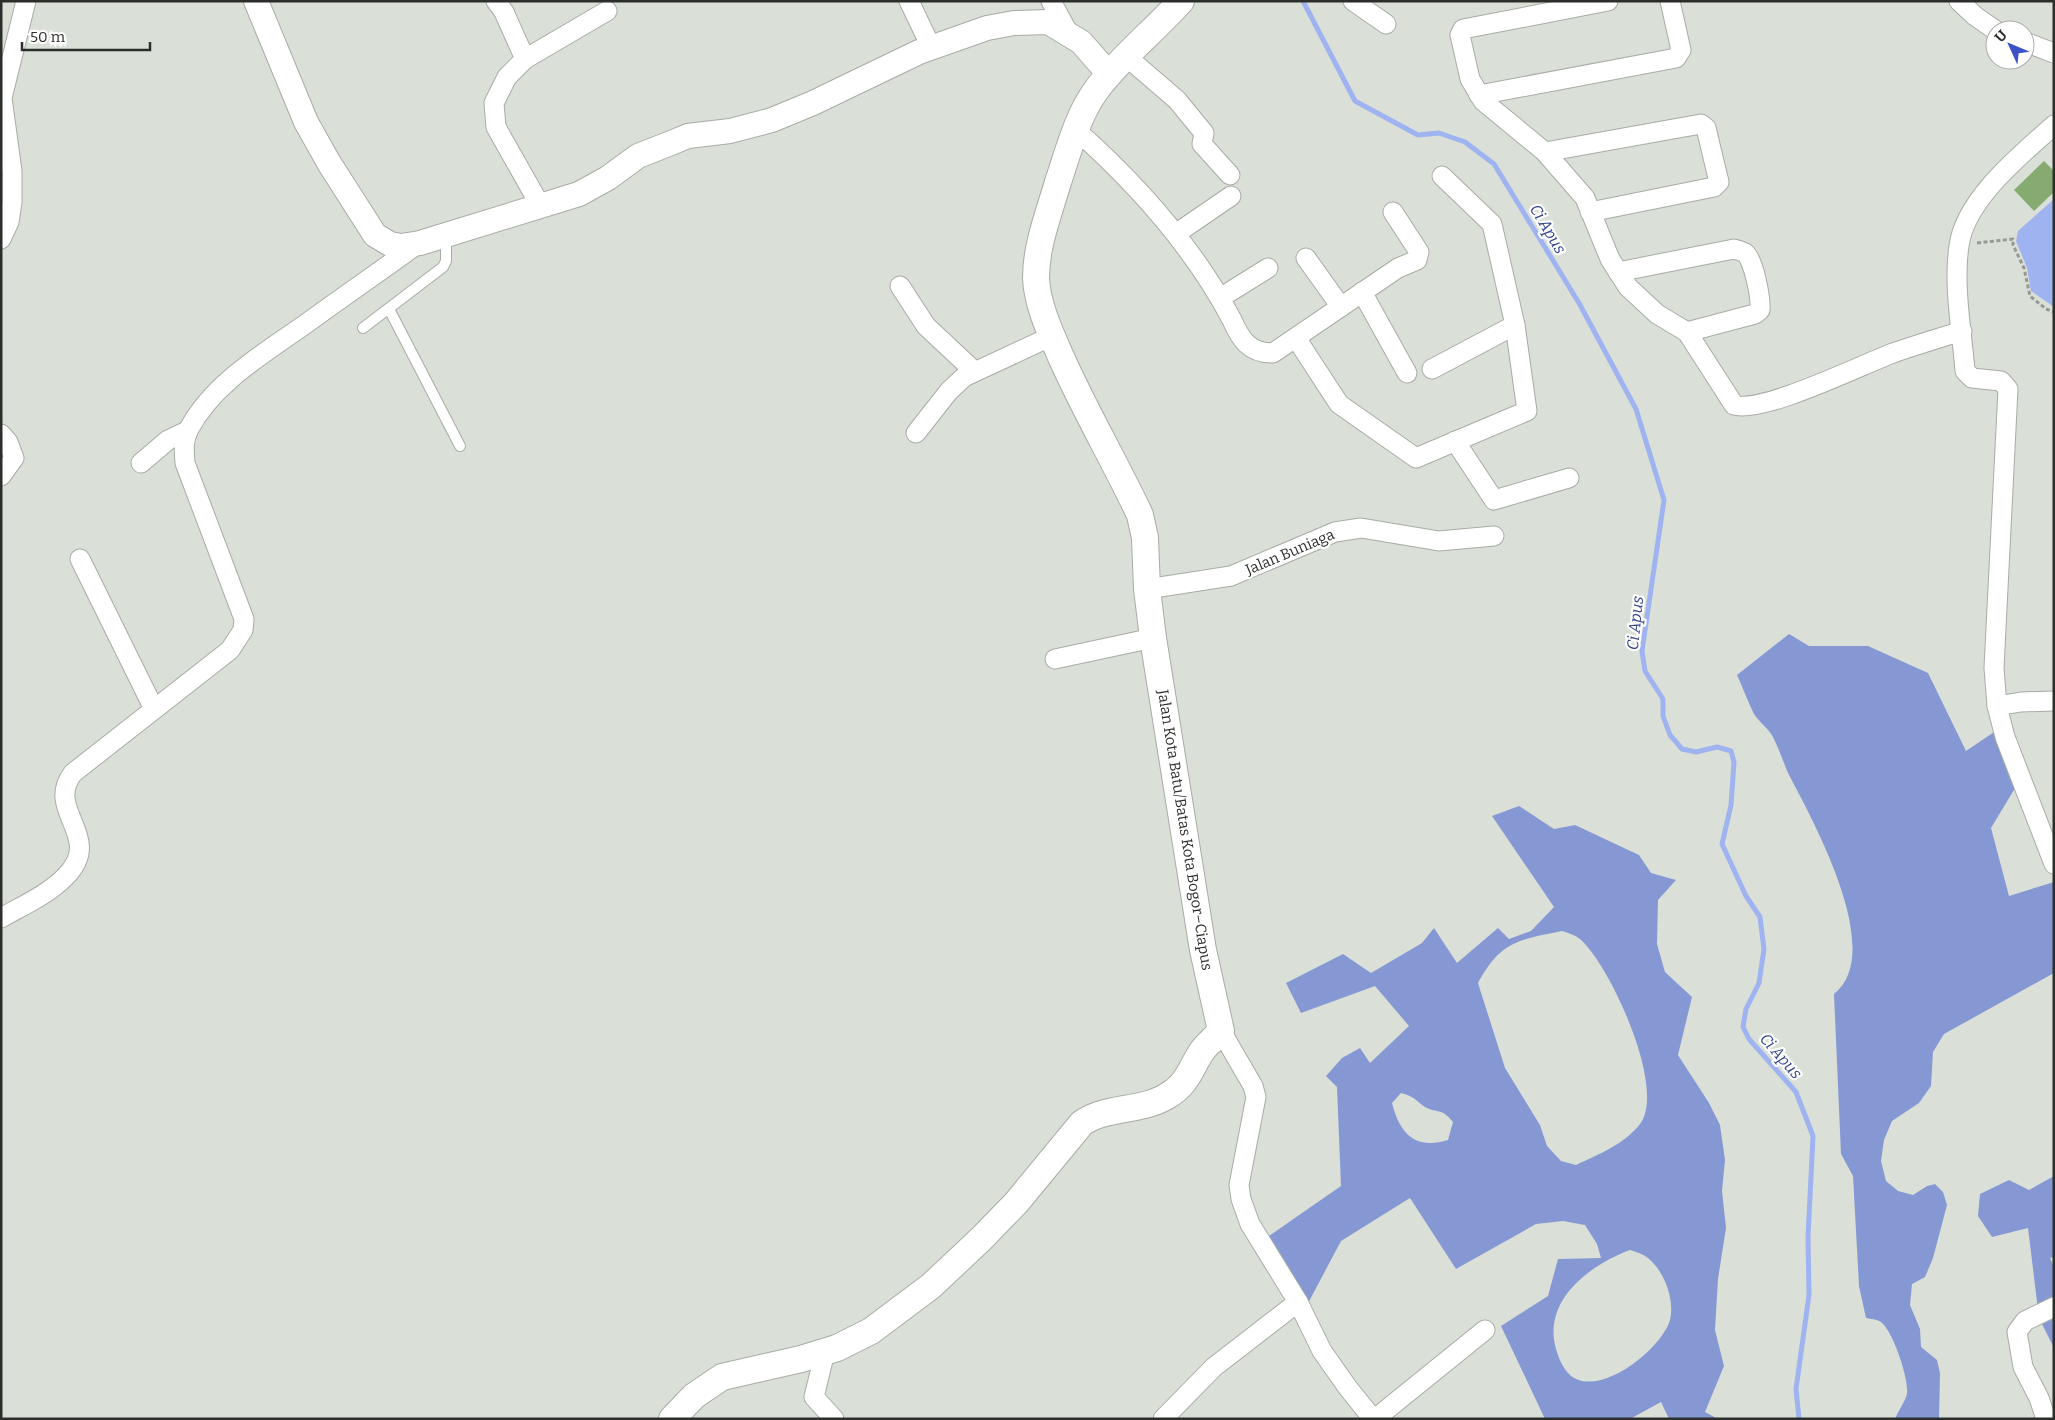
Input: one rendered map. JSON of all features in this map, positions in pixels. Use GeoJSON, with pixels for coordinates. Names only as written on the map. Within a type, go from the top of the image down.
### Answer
{"type":"FeatureCollection","features":[{"type":"Feature","properties":{"kind":"main road","name":"Jalan Kota Batu/Batas Kota Bogor–Ciapus"},"geometry":{"type":"LineString","coordinates":[[1181,1],[1118,66],[1088,102],[1075,129],[1044,228],[1037,263],[1038,294],[1052,336],[1082,402],[1140,515],[1145,538],[1147,589],[1153,638],[1203,950],[1221,1031]]}},
{"type":"Feature","properties":{"kind":"main road"},"geometry":{"type":"LineString","coordinates":[[672,1419],[694,1396],[722,1377],[752,1372],[825,1352],[871,1331],[931,1286],[1016,1203],[1082,1123],[1097,1116],[1155,1102],[1179,1087],[1188,1078],[1202,1051],[1221,1031]]}},
{"type":"Feature","properties":{"kind":"street"},"geometry":{"type":"LineString","coordinates":[[1,240],[9,222],[12,202],[12,171],[2,98],[26,1]]}},
{"type":"Feature","properties":{"kind":"street"},"geometry":{"type":"LineString","coordinates":[[256,1],[310,129],[329,163],[375,235],[390,244],[401,246],[420,243],[591,188],[638,156],[688,136],[744,129],[790,113],[931,46],[987,28],[1034,21],[1048,22],[1069,34],[1188,111],[1204,133],[1202,144],[1230,176]]}},
{"type":"Feature","properties":{"kind":"street"},"geometry":{"type":"LineString","coordinates":[[496,1],[504,12],[525,59]]}},
{"type":"Feature","properties":{"kind":"street"},"geometry":{"type":"LineString","coordinates":[[910,1],[931,46]]}},
{"type":"Feature","properties":{"kind":"street"},"geometry":{"type":"LineString","coordinates":[[1050,1],[1069,34]]}},
{"type":"Feature","properties":{"kind":"street"},"geometry":{"type":"LineString","coordinates":[[1353,1],[1386,24]]}},
{"type":"Feature","properties":{"kind":"street"},"geometry":{"type":"LineString","coordinates":[[1608,1],[1463,29],[1460,35],[1470,79],[1483,100],[1545,152],[1585,198],[1610,259],[1628,287],[1657,314],[1687,332],[1734,405],[1742,407],[1787,395],[1893,354],[1962,331]]}},
{"type":"Feature","properties":{"kind":"street"},"geometry":{"type":"LineString","coordinates":[[1479,95],[1676,58],[1681,50],[1670,1]]}},
{"type":"Feature","properties":{"kind":"street"},"geometry":{"type":"LineString","coordinates":[[1959,1],[1985,22]]}},
{"type":"Feature","properties":{"kind":"street"},"geometry":{"type":"LineString","coordinates":[[540,205],[496,127],[494,103],[507,77],[525,59],[607,11]]}},
{"type":"Feature","properties":{"kind":"street"},"geometry":{"type":"LineString","coordinates":[[2035,46],[2054,53]]}},
{"type":"Feature","properties":{"kind":"street"},"geometry":{"type":"LineString","coordinates":[[1545,152],[1701,124],[1706,128],[1719,182],[1714,187],[1590,212]]}},
{"type":"Feature","properties":{"kind":"street"},"geometry":{"type":"LineString","coordinates":[[2054,125],[1987,189],[1964,225],[1959,244],[1957,265],[1966,373],[1972,378],[2001,381],[2008,389],[1994,668],[1997,706],[2005,737],[2054,864]]}},
{"type":"Feature","properties":{"kind":"street"},"geometry":{"type":"LineString","coordinates":[[1075,129],[1117,166],[1177,233],[1220,298],[1242,340],[1261,353],[1273,352],[1398,268],[1417,260],[1419,252],[1416,245],[1393,212]]}},
{"type":"Feature","properties":{"kind":"street"},"geometry":{"type":"LineString","coordinates":[[1296,338],[1339,404],[1416,458],[1527,411],[1515,325],[1492,224],[1442,176]]}},
{"type":"Feature","properties":{"kind":"street"},"geometry":{"type":"LineString","coordinates":[[1177,233],[1231,196]]}},
{"type":"Feature","properties":{"kind":"street"},"geometry":{"type":"LineString","coordinates":[[1,918],[58,884],[67,875],[78,856],[79,836],[65,803],[63,793],[66,783],[73,774],[230,650],[243,630],[244,619],[185,463],[184,448],[188,431],[209,402],[242,370],[420,243]]}},
{"type":"Feature","properties":{"kind":"street"},"geometry":{"type":"LineString","coordinates":[[1618,272],[1734,249],[1744,252],[1750,258],[1760,301],[1760,310],[1755,314],[1687,332]]}},
{"type":"Feature","properties":{"kind":"street"},"geometry":{"type":"LineString","coordinates":[[1306,258],[1341,307]]}},
{"type":"Feature","properties":{"kind":"street"},"geometry":{"type":"LineString","coordinates":[[1220,298],[1268,268]]}},
{"type":"Feature","properties":{"kind":"street"},"geometry":{"type":"LineString","coordinates":[[900,286],[926,326],[974,371]]}},
{"type":"Feature","properties":{"kind":"street"},"geometry":{"type":"LineString","coordinates":[[1362,292],[1406,372]]}},
{"type":"Feature","properties":{"kind":"street"},"geometry":{"type":"LineString","coordinates":[[1432,368],[1515,325]]}},
{"type":"Feature","properties":{"kind":"street"},"geometry":{"type":"LineString","coordinates":[[916,433],[957,382],[974,371],[1052,336]]}},
{"type":"Feature","properties":{"kind":"street"},"geometry":{"type":"LineString","coordinates":[[141,463],[168,440],[188,431]]}},
{"type":"Feature","properties":{"kind":"street"},"geometry":{"type":"LineString","coordinates":[[1,434],[8,442],[14,458],[1,476]]}},
{"type":"Feature","properties":{"kind":"street"},"geometry":{"type":"LineString","coordinates":[[1455,442],[1494,500],[1569,478]]}},
{"type":"Feature","properties":{"kind":"street","name":"Jalan Buniaga"},"geometry":{"type":"LineString","coordinates":[[1147,589],[1230,576],[1349,528],[1367,529],[1439,541],[1494,536]]}},
{"type":"Feature","properties":{"kind":"street"},"geometry":{"type":"LineString","coordinates":[[80,559],[154,709]]}},
{"type":"Feature","properties":{"kind":"street"},"geometry":{"type":"LineString","coordinates":[[1055,659],[1153,638]]}},
{"type":"Feature","properties":{"kind":"street"},"geometry":{"type":"LineString","coordinates":[[1997,706],[2021,702],[2054,701]]}},
{"type":"Feature","properties":{"kind":"street"},"geometry":{"type":"LineString","coordinates":[[1221,1031],[1253,1086],[1256,1097],[1239,1185],[1241,1200],[1250,1224],[1298,1302],[1322,1351],[1348,1388],[1374,1419],[1484,1330]]}},
{"type":"Feature","properties":{"kind":"street"},"geometry":{"type":"LineString","coordinates":[[1163,1419],[1214,1367],[1298,1302]]}},
{"type":"Feature","properties":{"kind":"street"},"geometry":{"type":"LineString","coordinates":[[2046,1419],[2039,1398],[2023,1368],[2017,1332],[2025,1321],[2054,1307]]}},
{"type":"Feature","properties":{"kind":"street"},"geometry":{"type":"LineString","coordinates":[[825,1352],[814,1397],[834,1419]]}},
{"type":"Feature","properties":{"kind":"lane"},"geometry":{"type":"LineString","coordinates":[[364,328],[443,266],[446,261],[446,235]]}},
{"type":"Feature","properties":{"kind":"lane"},"geometry":{"type":"LineString","coordinates":[[389,308],[460,446]]}},
{"type":"Feature","properties":{"kind":"path"},"geometry":{"type":"LineString","coordinates":[[1959,244],[2013,239],[2013,245],[2024,268],[2030,296],[2046,309],[2054,312]]}},
{"type":"Feature","properties":{"kind":"shaded area"},"geometry":{"type":"Polygon","coordinates":[[[2054,199],[2054,307],[2031,291],[2027,268],[2016,241],[2018,231],[2054,199]]]}},
{"type":"Feature","properties":{"kind":"shaded area"},"geometry":{"type":"Polygon","coordinates":[[[1789,634],[1809,646],[1868,646],[1928,673],[1966,751],[2006,724],[2026,770],[1991,828],[2009,896],[2054,882],[2054,973],[1944,1034],[1933,1052],[1931,1086],[1919,1103],[1892,1121],[1884,1140],[1881,1161],[1886,1181],[1898,1191],[1913,1195],[1927,1186],[1935,1184],[1943,1192],[1947,1205],[1933,1258],[1925,1277],[1912,1284],[1910,1305],[1920,1329],[1921,1347],[1937,1360],[1940,1373],[1939,1419],[1895,1419],[1907,1394],[1903,1367],[1886,1327],[1879,1321],[1866,1318],[1859,1286],[1853,1176],[1841,1154],[1834,994],[1848,974],[1853,948],[1849,918],[1840,885],[1813,821],[1788,773],[1773,737],[1754,714],[1737,675],[1789,634]]]}},
{"type":"Feature","properties":{"kind":"shaded area"},"geometry":{"type":"Polygon","coordinates":[[[1519,806],[1554,829],[1575,825],[1639,855],[1651,873],[1676,880],[1658,900],[1657,944],[1665,972],[1692,997],[1678,1055],[1709,1103],[1720,1125],[1725,1160],[1722,1191],[1726,1228],[1718,1279],[1715,1330],[1724,1366],[1705,1412],[1718,1419],[1669,1419],[1661,1402],[1630,1419],[1545,1419],[1501,1326],[1548,1296],[1558,1259],[1601,1258],[1597,1244],[1585,1225],[1563,1221],[1536,1224],[1456,1269],[1410,1198],[1341,1241],[1305,1309],[1269,1236],[1341,1186],[1337,1087],[1326,1076],[1342,1058],[1360,1048],[1370,1063],[1409,1026],[1375,986],[1301,1013],[1286,983],[1343,954],[1371,973],[1422,943],[1434,928],[1457,963],[1498,928],[1509,939],[1531,931],[1554,907],[1492,816],[1519,806]],[[1562,931],[1522,940],[1503,950],[1486,969],[1478,983],[1505,1068],[1540,1125],[1547,1146],[1561,1161],[1576,1165],[1602,1153],[1634,1131],[1640,1124],[1646,1107],[1646,1084],[1641,1057],[1631,1028],[1606,974],[1580,939],[1562,931]],[[1401,1093],[1392,1103],[1399,1123],[1411,1137],[1426,1143],[1448,1140],[1453,1122],[1445,1114],[1429,1109],[1412,1097],[1401,1093]],[[1630,1250],[1585,1275],[1563,1300],[1556,1315],[1554,1331],[1556,1349],[1560,1361],[1570,1375],[1586,1382],[1601,1380],[1615,1375],[1630,1366],[1656,1343],[1670,1320],[1671,1303],[1667,1286],[1654,1264],[1644,1255],[1630,1250]]]}},
{"type":"Feature","properties":{"kind":"shaded area"},"geometry":{"type":"Polygon","coordinates":[[[2054,1176],[2054,1257],[2050,1258],[2054,1267],[2054,1348],[2039,1318],[2028,1228],[1992,1237],[1978,1216],[1980,1194],[2009,1180],[2029,1190],[2054,1176]]]}},
{"type":"Feature","properties":{"kind":"building"},"geometry":{"type":"Polygon","coordinates":[[[2044,161],[2054,171],[2054,192],[2034,211],[2014,190],[2044,161]]]}},
{"type":"Feature","properties":{"kind":"waterway","name":"Ci Apus"},"geometry":{"type":"LineString","coordinates":[[1303,1],[1355,101],[1418,135],[1439,133],[1465,142],[1494,164],[1579,303],[1636,409],[1664,500],[1642,651],[1645,671],[1663,699],[1663,716],[1670,735],[1682,749],[1696,752],[1717,747],[1731,751],[1734,762],[1731,805],[1722,844],[1746,896],[1760,917],[1764,949],[1759,983],[1746,1009],[1743,1027],[1749,1039],[1796,1092],[1813,1136],[1808,1237],[1809,1295],[1796,1389],[1799,1419]]}}]}
